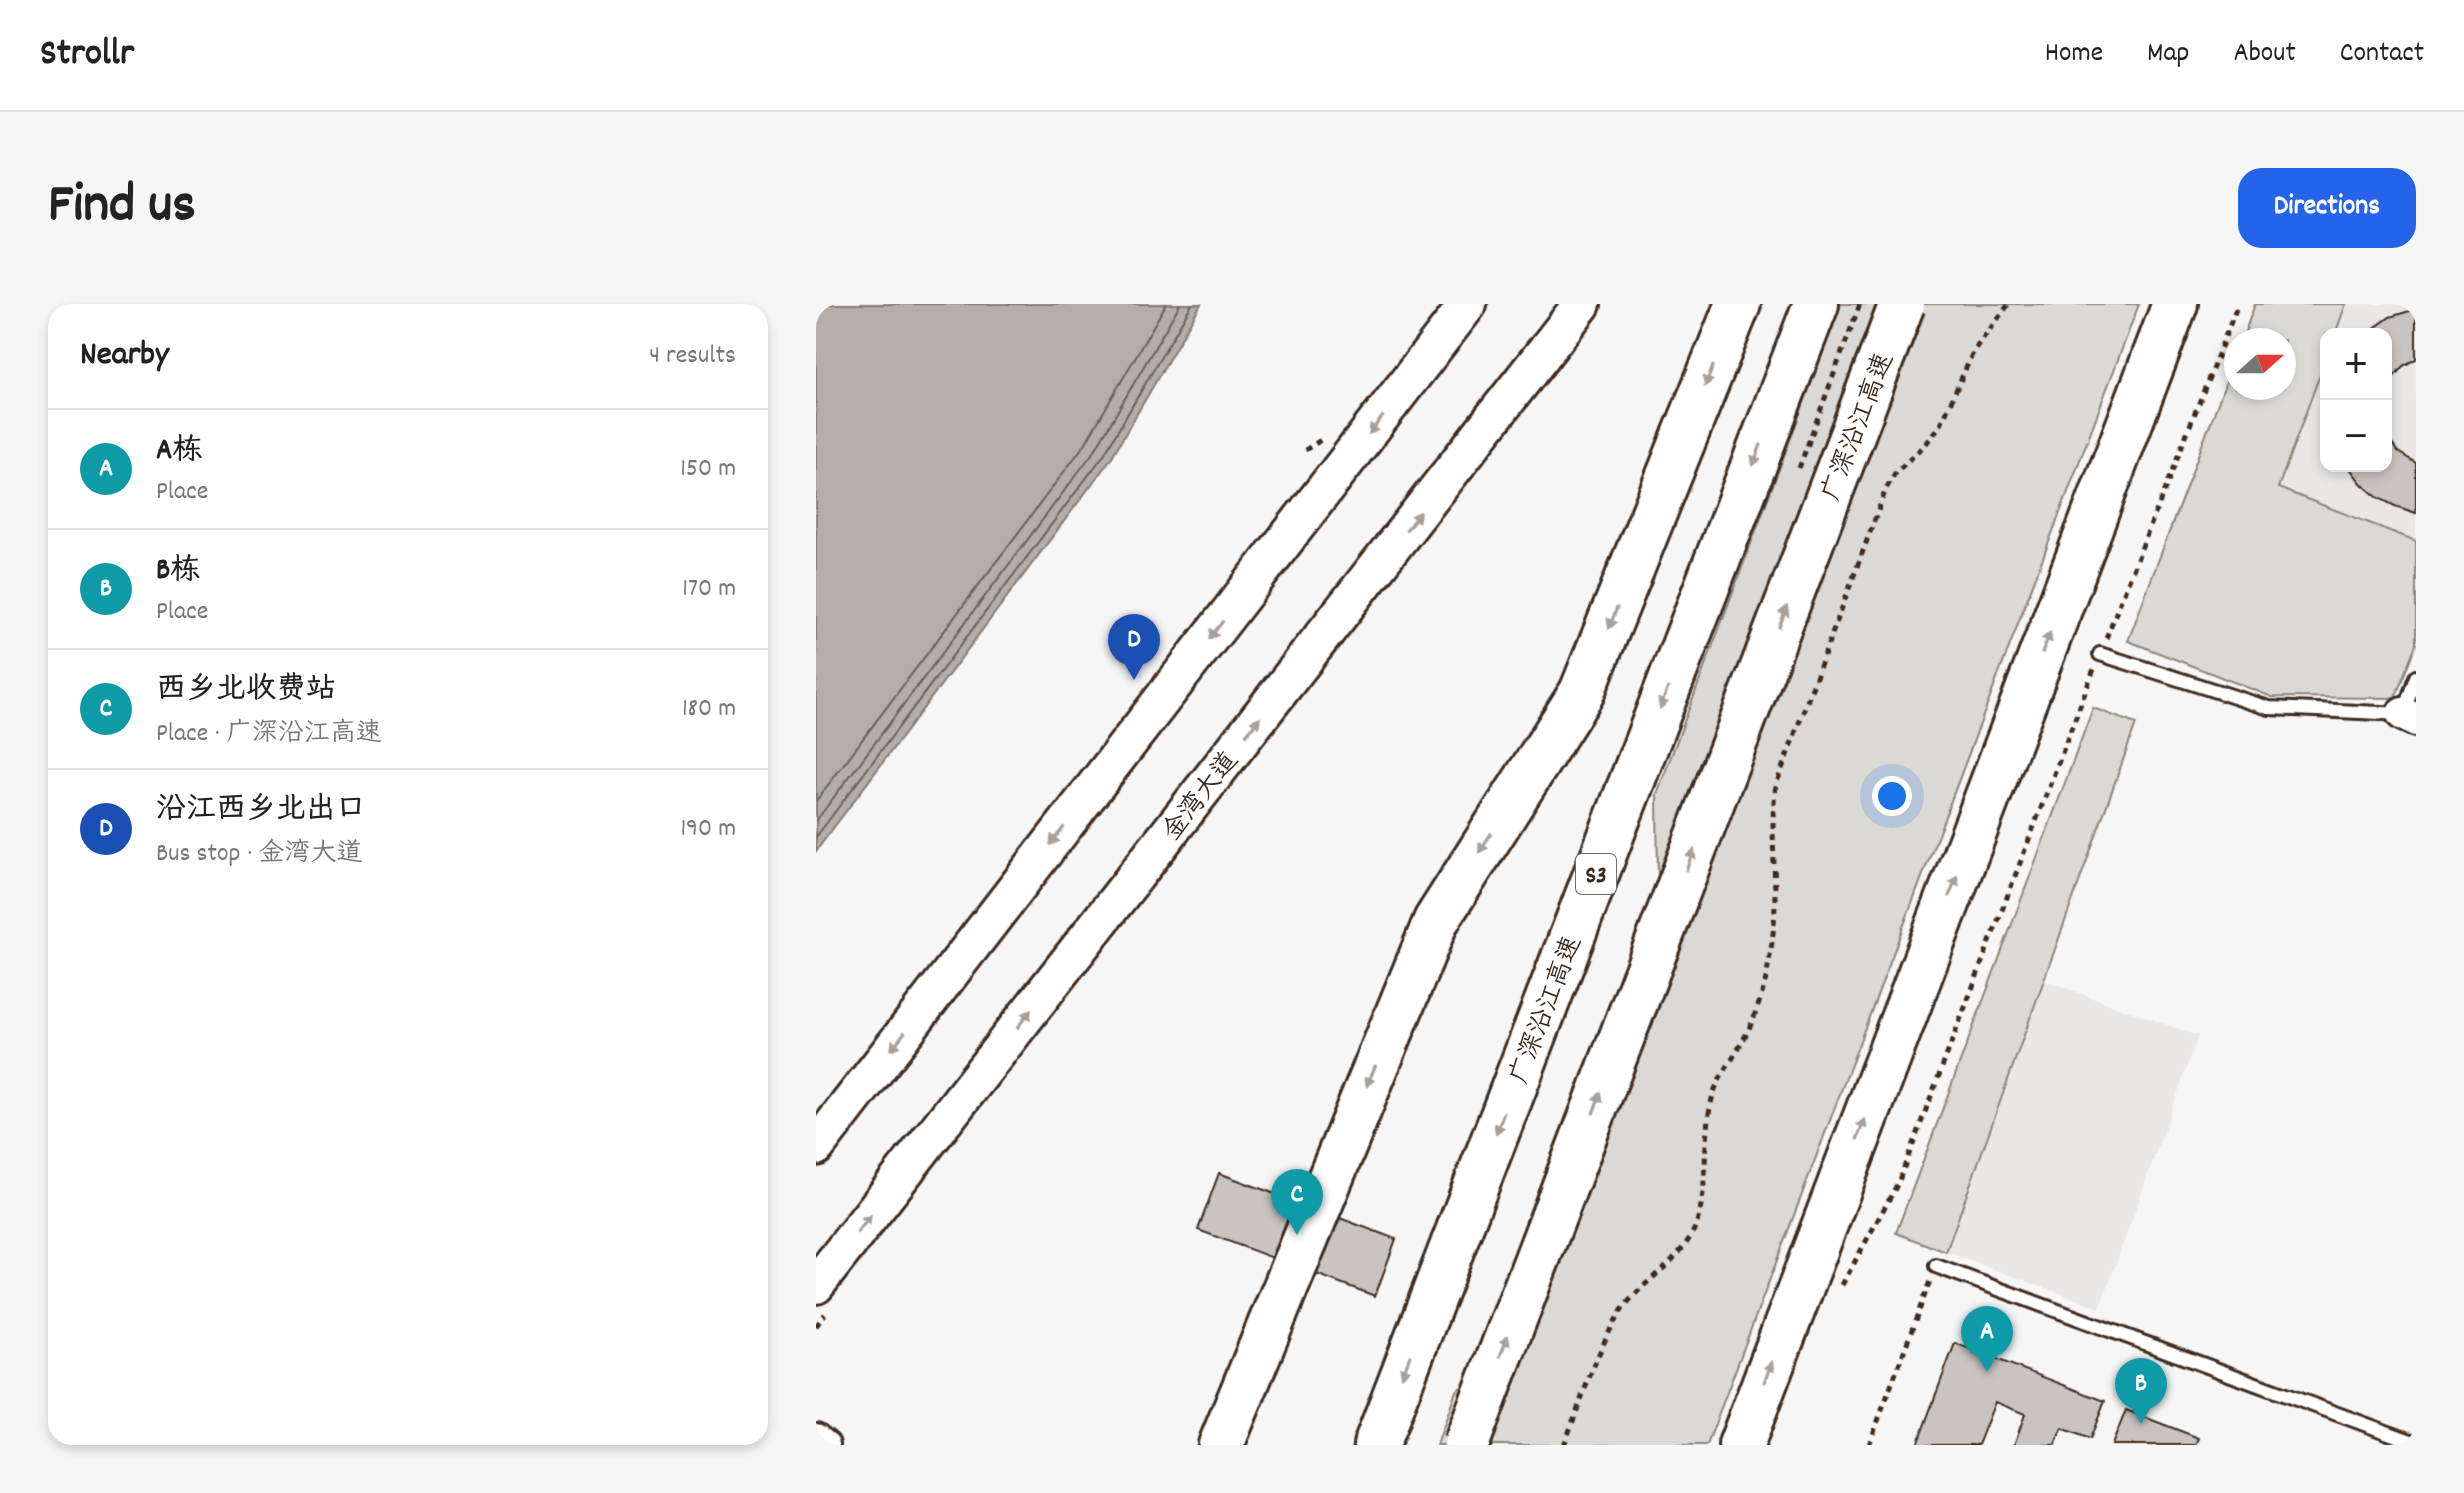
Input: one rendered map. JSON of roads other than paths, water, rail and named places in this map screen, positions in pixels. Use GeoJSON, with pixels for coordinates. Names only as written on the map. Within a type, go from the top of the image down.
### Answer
{"type":"FeatureCollection","features":[{"type":"Feature","properties":{"kind":"highway"},"geometry":{"type":"LineString","coordinates":[[1221,1445],[1436,921],[1582,692],[1738,304]]}},
{"type":"Feature","properties":{"kind":"highway","name":"广深沿江高速"},"geometry":{"type":"LineString","coordinates":[[1376,1445],[1816,304]]}},
{"type":"Feature","properties":{"kind":"highway","name":"广深沿江高速"},"geometry":{"type":"LineString","coordinates":[[1466,1445],[1902,304]]}},
{"type":"Feature","properties":{"kind":"highway"},"geometry":{"type":"LineString","coordinates":[[1741,1445],[2175,304]]}},
{"type":"Feature","properties":{"kind":"main road"},"geometry":{"type":"LineString","coordinates":[[816,1147],[1468,304]]}},
{"type":"Feature","properties":{"kind":"main road","name":"金湾大道"},"geometry":{"type":"LineString","coordinates":[[816,1285],[1582,304]]}},
{"type":"Feature","properties":{"kind":"street"},"geometry":{"type":"LineString","coordinates":[[816,1437],[826,1445]]}},
{"type":"Feature","properties":{"kind":"lane"},"geometry":{"type":"LineString","coordinates":[[2100,654],[2269,708],[2409,717],[2416,677]]}},
{"type":"Feature","properties":{"kind":"lane"},"geometry":{"type":"LineString","coordinates":[[1936,1266],[2416,1443]]}},
{"type":"Feature","properties":{"kind":"water"},"geometry":{"type":"Polygon","coordinates":[[[816,304],[1201,304],[1110,460],[816,851],[816,304]]]}},
{"type":"Feature","properties":{"kind":"place","name":"沿江西乡北出口"},"geometry":{"type":"Point","coordinates":[1134,680]}},
{"type":"Feature","properties":{"kind":"place","name":"西乡北收费站"},"geometry":{"type":"Point","coordinates":[1297,1235]}},
{"type":"Feature","properties":{"kind":"place","name":"A栋"},"geometry":{"type":"Point","coordinates":[1987,1372]}},
{"type":"Feature","properties":{"kind":"place","name":"B栋"},"geometry":{"type":"Point","coordinates":[2141,1424]}}]}
